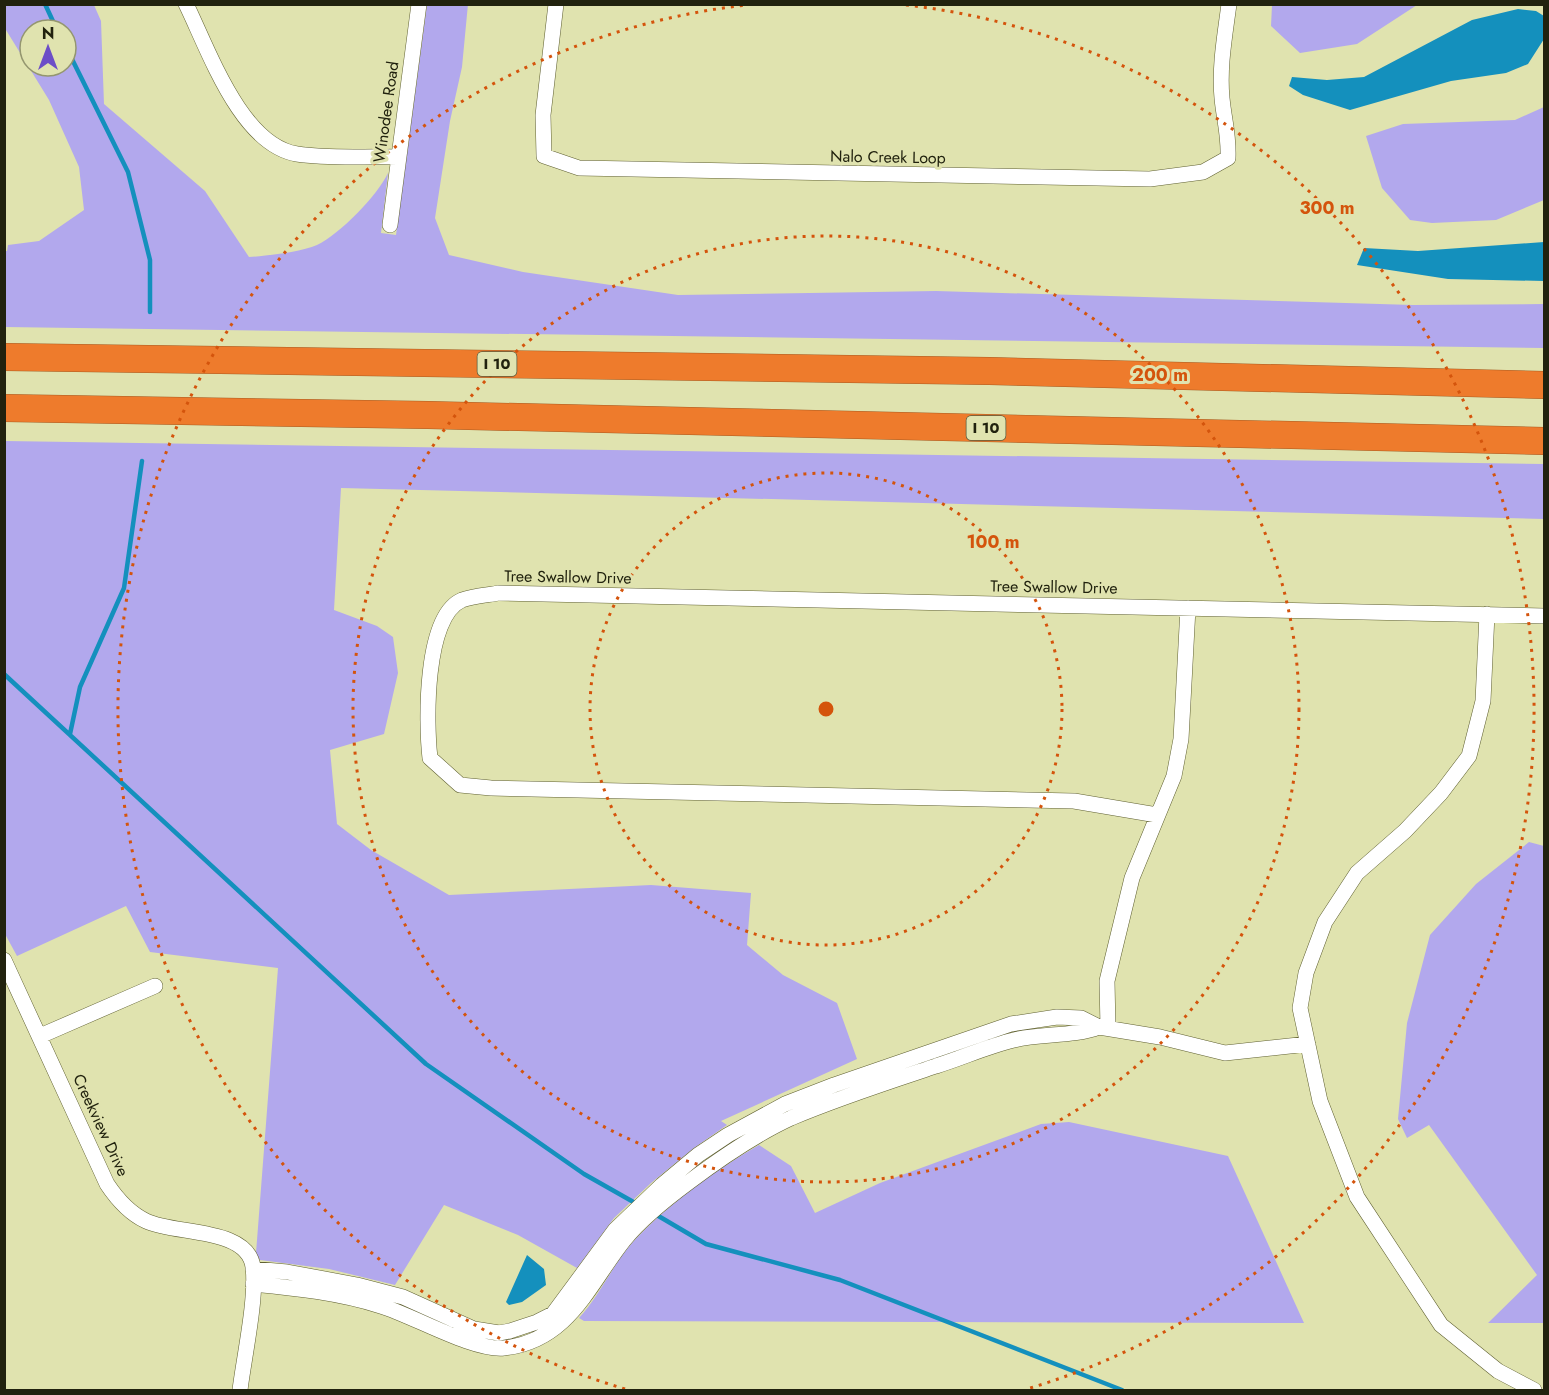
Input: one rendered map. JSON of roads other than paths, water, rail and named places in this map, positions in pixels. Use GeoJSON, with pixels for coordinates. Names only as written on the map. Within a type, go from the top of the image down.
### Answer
{"type":"FeatureCollection","features":[{"type":"Feature","properties":{"kind":"highway","name":"I 10"},"geometry":{"type":"LineString","coordinates":[[4,357],[989,371],[1545,385]]}},
{"type":"Feature","properties":{"kind":"highway","name":"I 10"},"geometry":{"type":"LineString","coordinates":[[4,408],[428,415],[1545,441]]}},
{"type":"Feature","properties":{"kind":"street","name":"Winodee Road"},"geometry":{"type":"LineString","coordinates":[[390,225],[419,4]]}},
{"type":"Feature","properties":{"kind":"street","name":"Nalo Creek Loop"},"geometry":{"type":"LineString","coordinates":[[556,4],[543,115],[544,156],[556,162],[579,168],[1150,179],[1203,172],[1228,158],[1229,131],[1222,98],[1222,69],[1229,4]]}},
{"type":"Feature","properties":{"kind":"street"},"geometry":{"type":"LineString","coordinates":[[190,6],[246,120],[267,142],[297,154],[398,157]]}},
{"type":"Feature","properties":{"kind":"street","name":"Tree Swallow Drive"},"geometry":{"type":"LineString","coordinates":[[1157,815],[1074,801],[491,788],[460,784],[430,758],[426,724],[432,657],[441,624],[460,601],[499,593],[1545,616]]}},
{"type":"Feature","properties":{"kind":"street"},"geometry":{"type":"LineString","coordinates":[[1104,1027],[1107,981],[1132,878],[1174,776],[1181,739],[1188,608]]}},
{"type":"Feature","properties":{"kind":"street"},"geometry":{"type":"LineString","coordinates":[[1487,614],[1483,701],[1469,756],[1441,793],[1405,831],[1357,873],[1326,922],[1306,973],[1300,1008],[1320,1101],[1357,1197],[1441,1324],[1498,1371],[1534,1390]]}},
{"type":"Feature","properties":{"kind":"street","name":"Creekview Drive"},"geometry":{"type":"LineString","coordinates":[[4,960],[106,1184],[117,1199],[131,1212],[153,1224],[228,1239],[244,1249],[253,1276]]}},
{"type":"Feature","properties":{"kind":"street"},"geometry":{"type":"LineString","coordinates":[[40,1036],[155,986]]}},
{"type":"Feature","properties":{"kind":"street"},"geometry":{"type":"LineString","coordinates":[[240,1390],[253,1276],[294,1288],[429,1315],[481,1346],[502,1348],[526,1343],[557,1328],[570,1316],[621,1234],[668,1189],[789,1119],[881,1077],[1011,1024],[1056,1017],[1081,1018],[1104,1027],[1160,1037],[1225,1053],[1308,1044]]}},
{"type":"Feature","properties":{"kind":"street"},"geometry":{"type":"LineString","coordinates":[[881,1077],[986,1050],[1014,1040],[1050,1033],[1085,1032],[1104,1027]]}},
{"type":"Feature","properties":{"kind":"street"},"geometry":{"type":"LineString","coordinates":[[982,1034],[986,1050]]}},
{"type":"Feature","properties":{"kind":"water"},"geometry":{"type":"Polygon","coordinates":[[[1518,9],[1536,11],[1544,16],[1544,39],[1528,64],[1506,73],[1451,81],[1350,110],[1303,95],[1289,86],[1292,77],[1327,80],[1364,77],[1472,20],[1518,9]]]}},
{"type":"Feature","properties":{"kind":"water"},"geometry":{"type":"Polygon","coordinates":[[[1544,242],[1544,281],[1448,279],[1357,265],[1364,248],[1418,251],[1544,242]]]}},
{"type":"Feature","properties":{"kind":"water"},"geometry":{"type":"Polygon","coordinates":[[[527,1255],[544,1269],[546,1285],[522,1302],[509,1305],[506,1302],[527,1255]]]}},
{"type":"Feature","properties":{"kind":"waterway"},"geometry":{"type":"LineString","coordinates":[[45,4],[51,18]]}},
{"type":"Feature","properties":{"kind":"waterway"},"geometry":{"type":"LineString","coordinates":[[78,71],[128,172],[150,260],[150,312]]}},
{"type":"Feature","properties":{"kind":"waterway"},"geometry":{"type":"LineString","coordinates":[[70,734],[80,687],[124,588],[142,461]]}},
{"type":"Feature","properties":{"kind":"waterway"},"geometry":{"type":"LineString","coordinates":[[4,674],[426,1064],[584,1174],[637,1204]]}},
{"type":"Feature","properties":{"kind":"waterway"},"geometry":{"type":"LineString","coordinates":[[655,1214],[706,1244],[840,1280],[1122,1390]]}}]}
